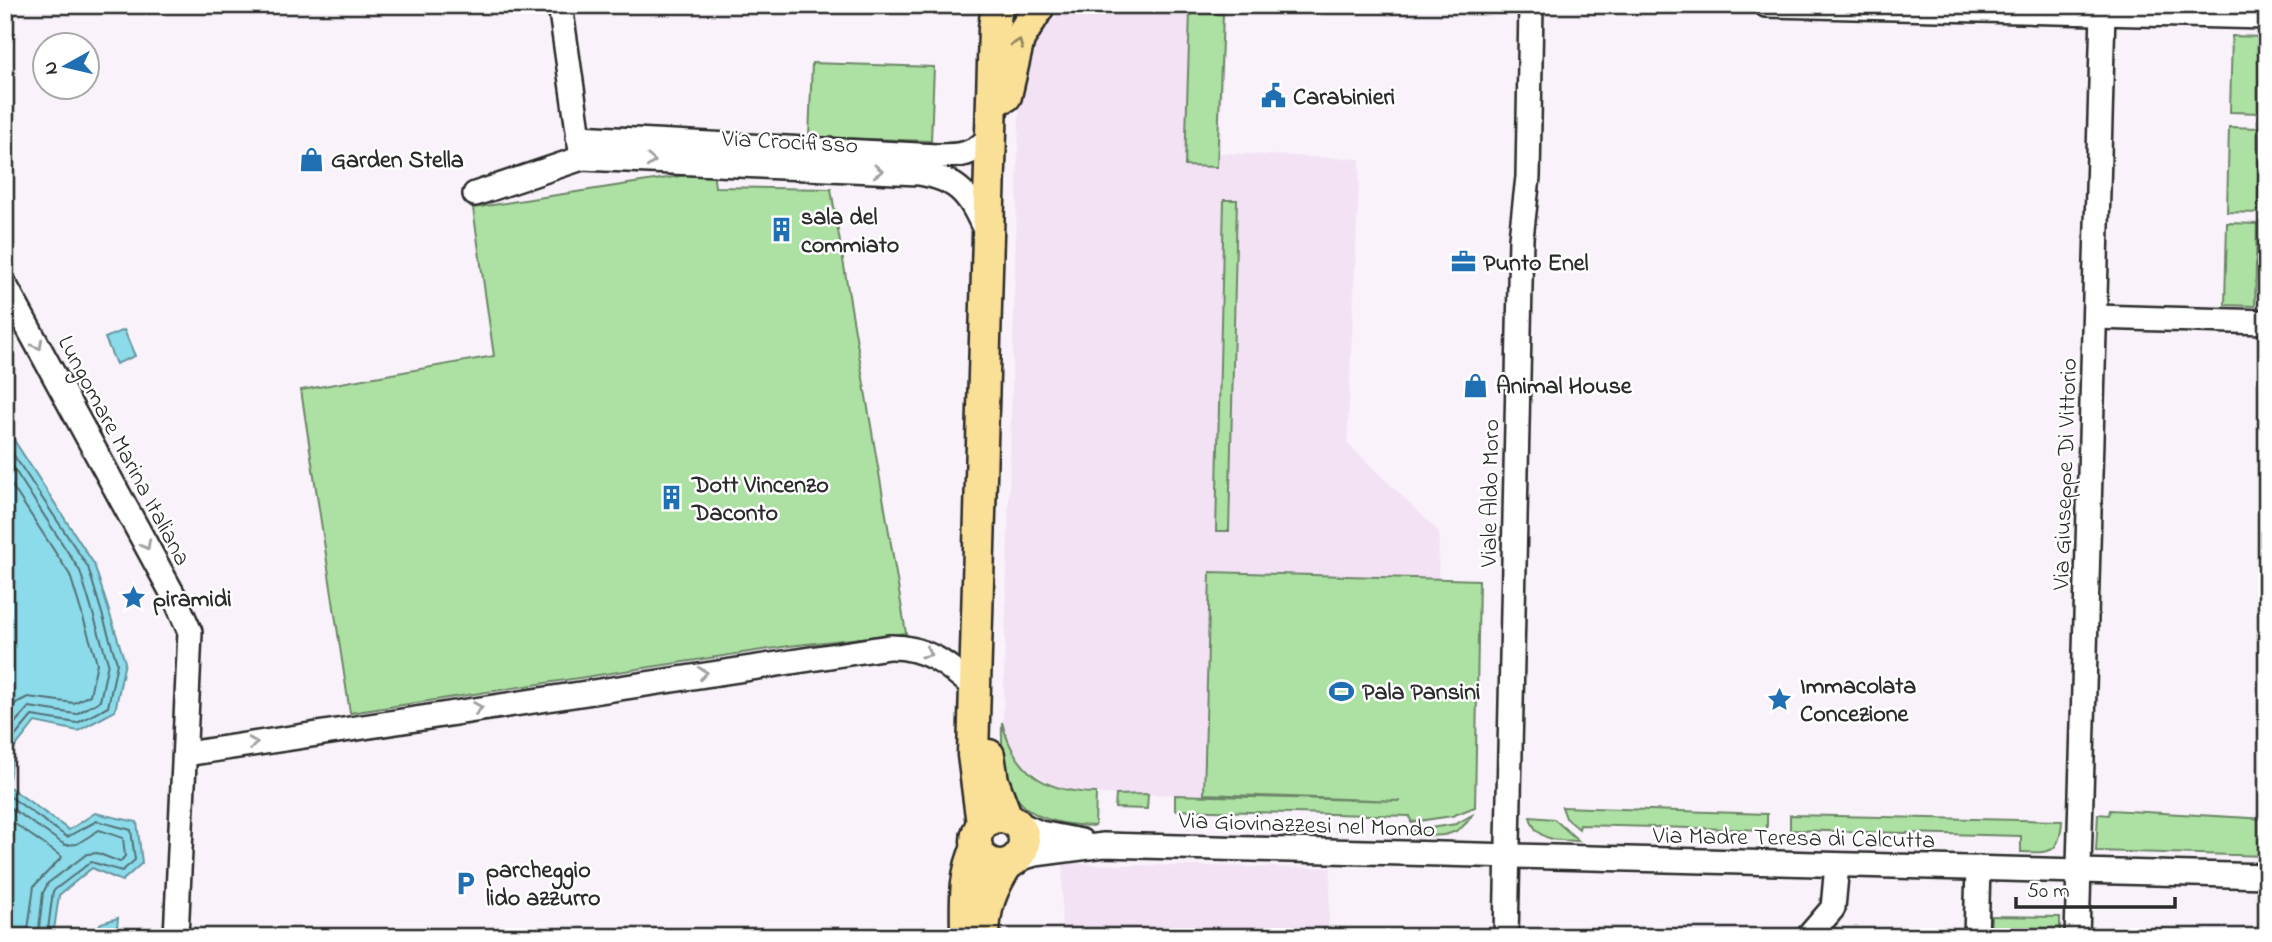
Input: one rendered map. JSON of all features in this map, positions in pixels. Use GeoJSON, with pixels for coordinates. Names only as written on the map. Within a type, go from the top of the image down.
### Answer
{"type":"FeatureCollection","features":[{"type":"Feature","properties":{"kind":"main road"},"geometry":{"type":"LineString","coordinates":[[995,828],[974,769],[993,28],[997,5]]}},
{"type":"Feature","properties":{"kind":"main road"},"geometry":{"type":"LineString","coordinates":[[1007,5],[1020,12],[1040,7]]}},
{"type":"Feature","properties":{"kind":"main road"},"geometry":{"type":"LineString","coordinates":[[1011,862],[992,864],[995,828],[989,749],[1004,123],[1012,64],[1019,39],[1040,7]]}},
{"type":"Feature","properties":{"kind":"main road"},"geometry":{"type":"LineString","coordinates":[[984,937],[984,912],[989,896],[1024,845],[1021,828],[995,828]]}},
{"type":"Feature","properties":{"kind":"main road"},"geometry":{"type":"LineString","coordinates":[[965,937],[967,882],[971,860],[995,828]]}},
{"type":"Feature","properties":{"kind":"street"},"geometry":{"type":"LineString","coordinates":[[475,194],[580,147],[560,5]]}},
{"type":"Feature","properties":{"kind":"street","name":"Viale Aldo Moro"},"geometry":{"type":"LineString","coordinates":[[1506,937],[1521,238],[1528,177],[1531,5]]}},
{"type":"Feature","properties":{"kind":"street"},"geometry":{"type":"LineString","coordinates":[[1766,5],[2267,17]]}},
{"type":"Feature","properties":{"kind":"street","name":"Via Giuseppe Di Vittorio"},"geometry":{"type":"LineString","coordinates":[[2077,937],[2103,12]]}},
{"type":"Feature","properties":{"kind":"street","name":"Via Crocifisso"},"geometry":{"type":"LineString","coordinates":[[580,147],[964,156],[978,150],[990,137]]}},
{"type":"Feature","properties":{"kind":"street","name":"Via Crocifisso"},"geometry":{"type":"LineString","coordinates":[[580,147],[936,176],[952,182],[966,194],[987,234]]}},
{"type":"Feature","properties":{"kind":"street","name":"Lungomare Marina Italiana"},"geometry":{"type":"LineString","coordinates":[[5,285],[187,623],[191,641],[176,937]]}},
{"type":"Feature","properties":{"kind":"street"},"geometry":{"type":"LineString","coordinates":[[2095,317],[2267,322]]}},
{"type":"Feature","properties":{"kind":"street"},"geometry":{"type":"LineString","coordinates":[[186,754],[889,647],[907,646],[933,655],[975,688]]}},
{"type":"Feature","properties":{"kind":"street","name":"Via Giovinazzesi nel Mondo"},"geometry":{"type":"LineString","coordinates":[[995,828],[1104,845]]}},
{"type":"Feature","properties":{"kind":"street","name":"Via Giovinazzesi nel Mondo"},"geometry":{"type":"LineString","coordinates":[[1011,862],[1035,854],[1104,845],[1508,856]]}},
{"type":"Feature","properties":{"kind":"street","name":"Via Madre Teresa di Calcutta"},"geometry":{"type":"LineString","coordinates":[[1508,856],[2267,876]]}},
{"type":"Feature","properties":{"kind":"street"},"geometry":{"type":"LineString","coordinates":[[1808,937],[1833,908],[1837,865]]}},
{"type":"Feature","properties":{"kind":"street"},"geometry":{"type":"LineString","coordinates":[[1976,937],[1978,868]]}},
{"type":"Feature","properties":{"kind":"shaded area"},"geometry":{"type":"Polygon","coordinates":[[[1083,5],[1225,8],[1220,153],[1360,159],[1347,443],[1439,532],[1438,579],[1210,572],[1204,794],[1115,795],[1058,789],[1024,766],[1007,740],[1003,722],[1020,82],[1037,34],[1058,15],[1083,5]]]}},
{"type":"Feature","properties":{"kind":"shaded area"},"geometry":{"type":"Polygon","coordinates":[[[1063,864],[1331,868],[1328,937],[1061,937],[1063,864]]]}},
{"type":"Feature","properties":{"kind":"green space"},"geometry":{"type":"Polygon","coordinates":[[[1190,12],[1223,14],[1217,167],[1185,166],[1190,12]]]}},
{"type":"Feature","properties":{"kind":"green space"},"geometry":{"type":"Polygon","coordinates":[[[2232,36],[2263,37],[2261,113],[2230,112],[2232,36]]]}},
{"type":"Feature","properties":{"kind":"green space"},"geometry":{"type":"Polygon","coordinates":[[[812,63],[934,67],[931,141],[809,137],[812,63]]]}},
{"type":"Feature","properties":{"kind":"green space"},"geometry":{"type":"Polygon","coordinates":[[[2229,127],[2260,128],[2258,213],[2227,212],[2229,127]]]}},
{"type":"Feature","properties":{"kind":"green space"},"geometry":{"type":"Polygon","coordinates":[[[713,171],[715,187],[831,189],[906,633],[789,646],[350,713],[301,390],[494,356],[473,208],[713,171]]]}},
{"type":"Feature","properties":{"kind":"green space"},"geometry":{"type":"Polygon","coordinates":[[[1224,200],[1237,200],[1229,531],[1216,531],[1224,200]]]}},
{"type":"Feature","properties":{"kind":"green space"},"geometry":{"type":"Polygon","coordinates":[[[2227,223],[2257,224],[2255,306],[2225,305],[2227,223]]]}},
{"type":"Feature","properties":{"kind":"green space","name":"Pala Pansini"},"geometry":{"type":"Polygon","coordinates":[[[1210,572],[1479,580],[1475,807],[1452,816],[1411,822],[1410,816],[1175,810],[1175,795],[1401,801],[1204,794],[1210,572]]]}},
{"type":"Feature","properties":{"kind":"green space"},"geometry":{"type":"Polygon","coordinates":[[[1002,722],[1015,754],[1035,776],[1062,789],[1096,793],[1095,826],[1048,819],[1031,811],[1019,801],[1010,786],[1005,769],[1002,722]]]}},
{"type":"Feature","properties":{"kind":"green space"},"geometry":{"type":"Polygon","coordinates":[[[1148,794],[1147,809],[1115,808],[1116,795],[1148,794]]]}},
{"type":"Feature","properties":{"kind":"green space"},"geometry":{"type":"Polygon","coordinates":[[[1562,807],[1767,814],[1767,830],[1580,825],[1579,829],[1566,818],[1562,807]]]}},
{"type":"Feature","properties":{"kind":"green space"},"geometry":{"type":"Polygon","coordinates":[[[2110,810],[2267,819],[2267,856],[2096,851],[2098,814],[2109,815],[2110,810]]]}},
{"type":"Feature","properties":{"kind":"green space"},"geometry":{"type":"Polygon","coordinates":[[[1472,815],[1453,833],[1437,836],[1410,835],[1411,831],[1456,824],[1472,815]]]}},
{"type":"Feature","properties":{"kind":"green space"},"geometry":{"type":"Polygon","coordinates":[[[1790,815],[2062,821],[2056,846],[2046,851],[2021,852],[2021,836],[1790,830],[1790,815]]]}},
{"type":"Feature","properties":{"kind":"green space"},"geometry":{"type":"Polygon","coordinates":[[[1530,817],[1554,819],[1579,841],[1549,838],[1537,831],[1530,817]]]}},
{"type":"Feature","properties":{"kind":"green space"},"geometry":{"type":"Polygon","coordinates":[[[1991,916],[2060,917],[2060,937],[1990,937],[1991,916]]]}},
{"type":"Feature","properties":{"kind":"water"},"geometry":{"type":"Polygon","coordinates":[[[124,330],[135,356],[116,364],[105,338],[124,330]]]}},
{"type":"Feature","properties":{"kind":"water"},"geometry":{"type":"Polygon","coordinates":[[[5,434],[12,437],[94,564],[125,662],[115,711],[78,731],[35,722],[13,750],[8,786],[69,830],[95,813],[137,822],[142,863],[122,881],[92,868],[59,895],[53,937],[5,937],[5,434]]]}},
{"type":"Feature","properties":{"kind":"water"},"geometry":{"type":"Polygon","coordinates":[[[118,918],[116,937],[90,937],[101,923],[118,918]]]}},
{"type":"Feature","properties":{"kind":"place","name":"Carabinieri"},"geometry":{"type":"Point","coordinates":[1273,96]}},
{"type":"Feature","properties":{"kind":"place","name":"Garden Stella"},"geometry":{"type":"Point","coordinates":[311,159]}},
{"type":"Feature","properties":{"kind":"place","name":"sala del commiato"},"geometry":{"type":"Point","coordinates":[781,230]}},
{"type":"Feature","properties":{"kind":"place","name":"Punto Enel"},"geometry":{"type":"Point","coordinates":[1463,262]}},
{"type":"Feature","properties":{"kind":"place","name":"Animal House"},"geometry":{"type":"Point","coordinates":[1476,385]}},
{"type":"Feature","properties":{"kind":"place","name":"Dott Vincenzo Daconto"},"geometry":{"type":"Point","coordinates":[672,498]}},
{"type":"Feature","properties":{"kind":"place","name":"piramidi"},"geometry":{"type":"Point","coordinates":[133,598]}},
{"type":"Feature","properties":{"kind":"place","name":"Pala Pansini"},"geometry":{"type":"Point","coordinates":[1342,691]}},
{"type":"Feature","properties":{"kind":"place","name":"Immacolata Concezione"},"geometry":{"type":"Point","coordinates":[1780,699]}},
{"type":"Feature","properties":{"kind":"place","name":"parcheggio lido azzurro"},"geometry":{"type":"Point","coordinates":[466,883]}}]}
